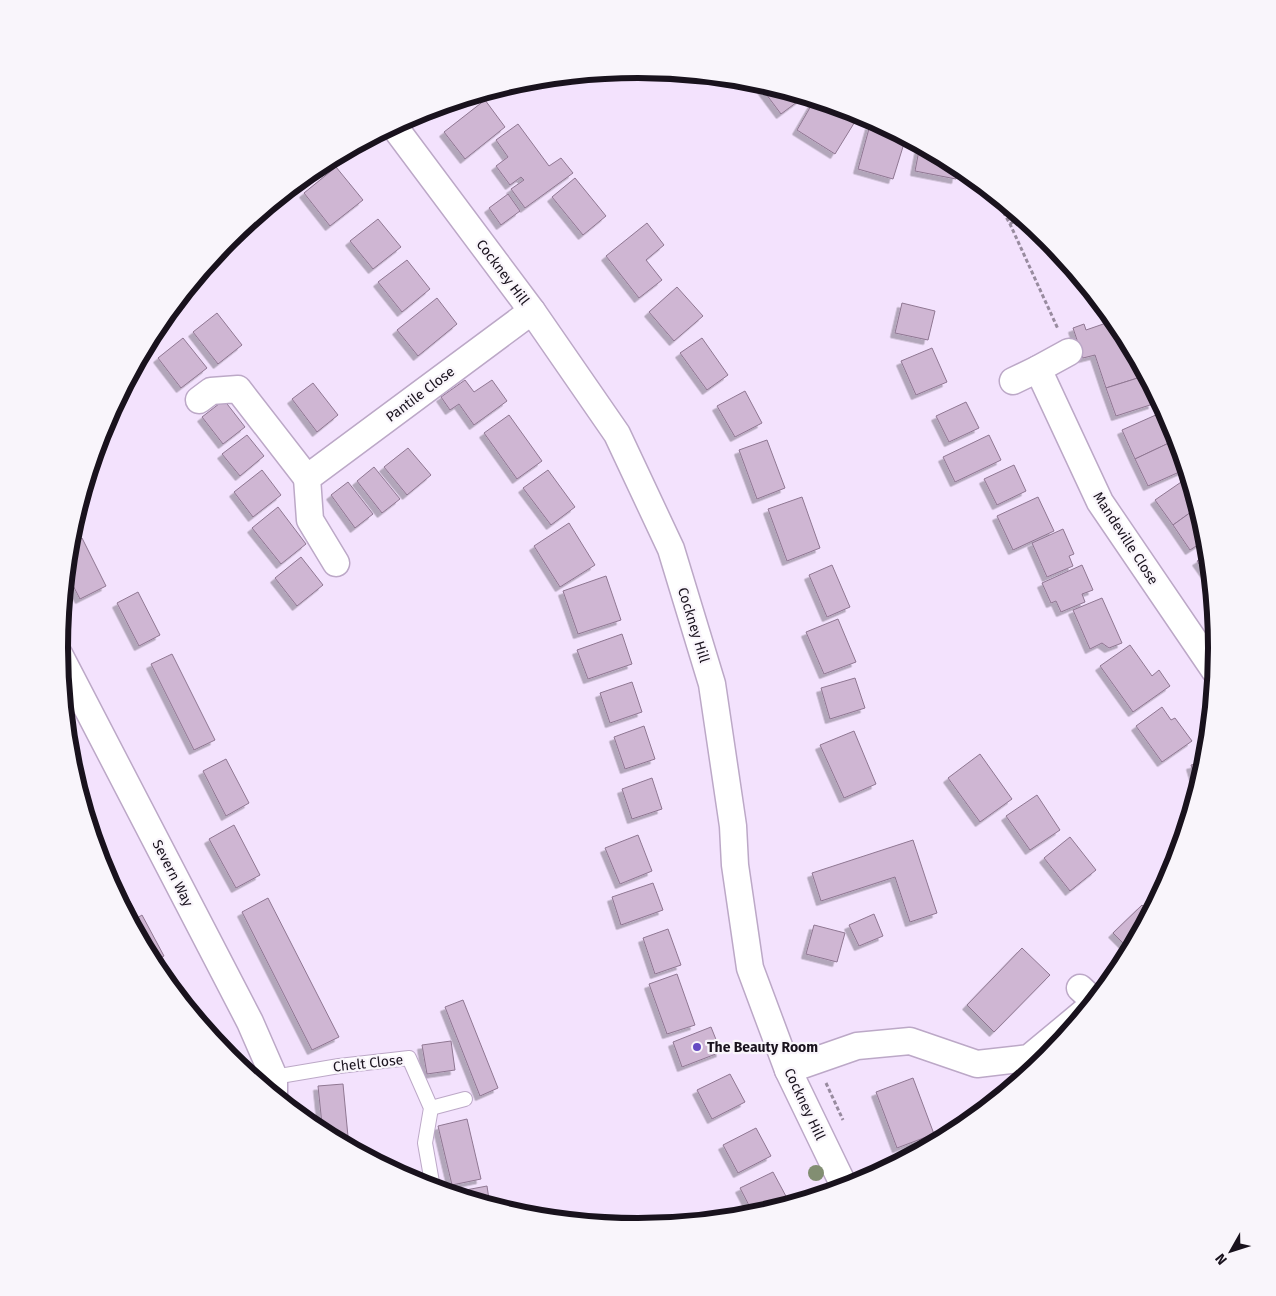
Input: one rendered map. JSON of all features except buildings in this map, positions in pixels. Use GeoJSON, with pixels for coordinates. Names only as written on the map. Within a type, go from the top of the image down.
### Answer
{"type":"FeatureCollection","features":[{"type":"Feature","properties":{"kind":"street","name":"Cockney Hill"},"geometry":{"type":"LineString","coordinates":[[397,131],[532,311],[617,434],[671,549],[712,684],[733,826],[735,865],[750,968],[788,1070],[841,1180]]}},
{"type":"Feature","properties":{"kind":"street","name":"Pantile Close"},"geometry":{"type":"LineString","coordinates":[[308,478],[532,311]]}},
{"type":"Feature","properties":{"kind":"street"},"geometry":{"type":"LineString","coordinates":[[1013,381],[1069,352]]}},
{"type":"Feature","properties":{"kind":"street","name":"Mandeville Close"},"geometry":{"type":"LineString","coordinates":[[1038,369],[1100,502],[1208,660]]}},
{"type":"Feature","properties":{"kind":"street"},"geometry":{"type":"LineString","coordinates":[[200,400],[211,391],[238,389],[308,478],[310,520],[336,563]]}},
{"type":"Feature","properties":{"kind":"street","name":"Severn Way"},"geometry":{"type":"LineString","coordinates":[[69,673],[250,1022],[274,1086]]}},
{"type":"Feature","properties":{"kind":"street"},"geometry":{"type":"LineString","coordinates":[[788,1070],[857,1046],[910,1041],[977,1064],[1029,1058],[1087,999]]}},
{"type":"Feature","properties":{"kind":"lane","name":"Chelt Close"},"geometry":{"type":"LineString","coordinates":[[274,1086],[339,1066],[409,1058],[431,1108]]}},
{"type":"Feature","properties":{"kind":"lane"},"geometry":{"type":"LineString","coordinates":[[431,1179],[424,1143],[431,1108],[465,1099]]}},
{"type":"Feature","properties":{"kind":"path"},"geometry":{"type":"LineString","coordinates":[[1002,209],[1069,352]]}},
{"type":"Feature","properties":{"kind":"path"},"geometry":{"type":"LineString","coordinates":[[1010,224],[1016,220]]}},
{"type":"Feature","properties":{"kind":"place","name":"The Beauty Room"},"geometry":{"type":"Point","coordinates":[697,1047]}}]}
